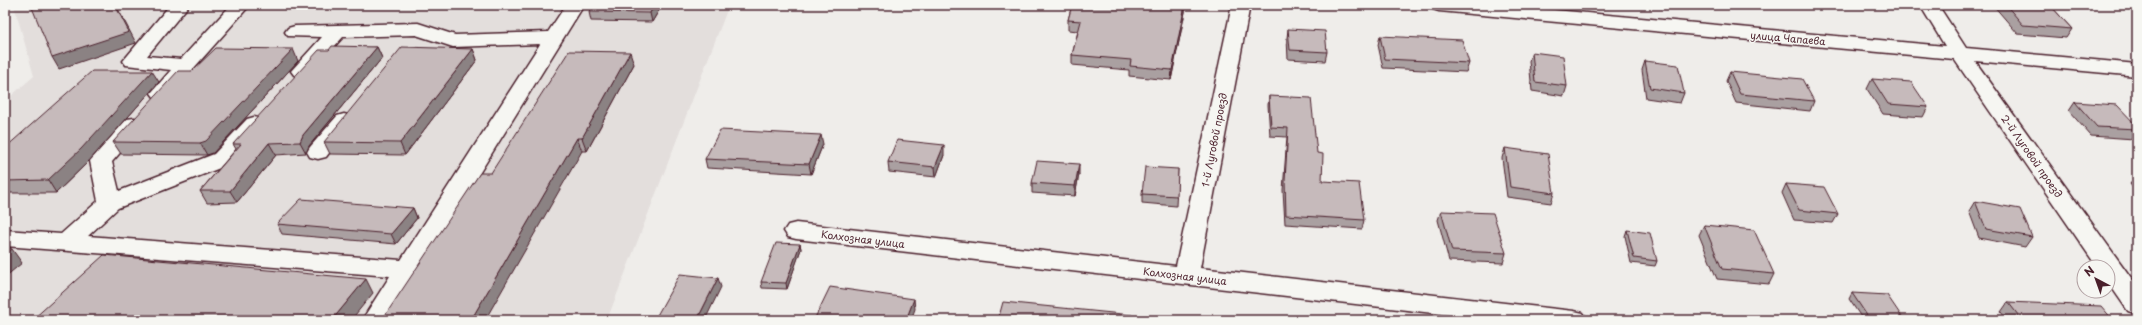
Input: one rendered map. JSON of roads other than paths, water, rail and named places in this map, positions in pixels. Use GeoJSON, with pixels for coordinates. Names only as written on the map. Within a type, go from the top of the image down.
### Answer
{"type":"FeatureCollection","features":[{"type":"Feature","properties":{"kind":"street"},"geometry":{"type":"LineString","coordinates":[[180,5],[133,62],[187,65]]}},
{"type":"Feature","properties":{"kind":"street"},"geometry":{"type":"LineString","coordinates":[[110,203],[101,161],[241,5]]}},
{"type":"Feature","properties":{"kind":"street"},"geometry":{"type":"LineString","coordinates":[[375,320],[575,5]]}},
{"type":"Feature","properties":{"kind":"street","name":"1-й Луговой проезд"},"geometry":{"type":"LineString","coordinates":[[1186,276],[1241,5]]}},
{"type":"Feature","properties":{"kind":"street","name":"улица Чапаева"},"geometry":{"type":"LineString","coordinates":[[1439,5],[2137,70]]}},
{"type":"Feature","properties":{"kind":"street","name":"2-й Луговой проезд"},"geometry":{"type":"LineString","coordinates":[[1929,5],[1960,54],[2137,305]]}},
{"type":"Feature","properties":{"kind":"street"},"geometry":{"type":"LineString","coordinates":[[295,32],[418,29],[453,41],[554,38]]}},
{"type":"Feature","properties":{"kind":"street"},"geometry":{"type":"LineString","coordinates":[[403,48],[418,29]]}},
{"type":"Feature","properties":{"kind":"street"},"geometry":{"type":"LineString","coordinates":[[291,83],[338,31]]}},
{"type":"Feature","properties":{"kind":"street"},"geometry":{"type":"LineString","coordinates":[[318,152],[358,103]]}},
{"type":"Feature","properties":{"kind":"street"},"geometry":{"type":"LineString","coordinates":[[66,243],[110,203],[222,159],[270,106]]}},
{"type":"Feature","properties":{"kind":"street","name":"Колхозная улица"},"geometry":{"type":"LineString","coordinates":[[796,231],[1574,320]]}},
{"type":"Feature","properties":{"kind":"street"},"geometry":{"type":"LineString","coordinates":[[5,238],[407,269]]}}]}
